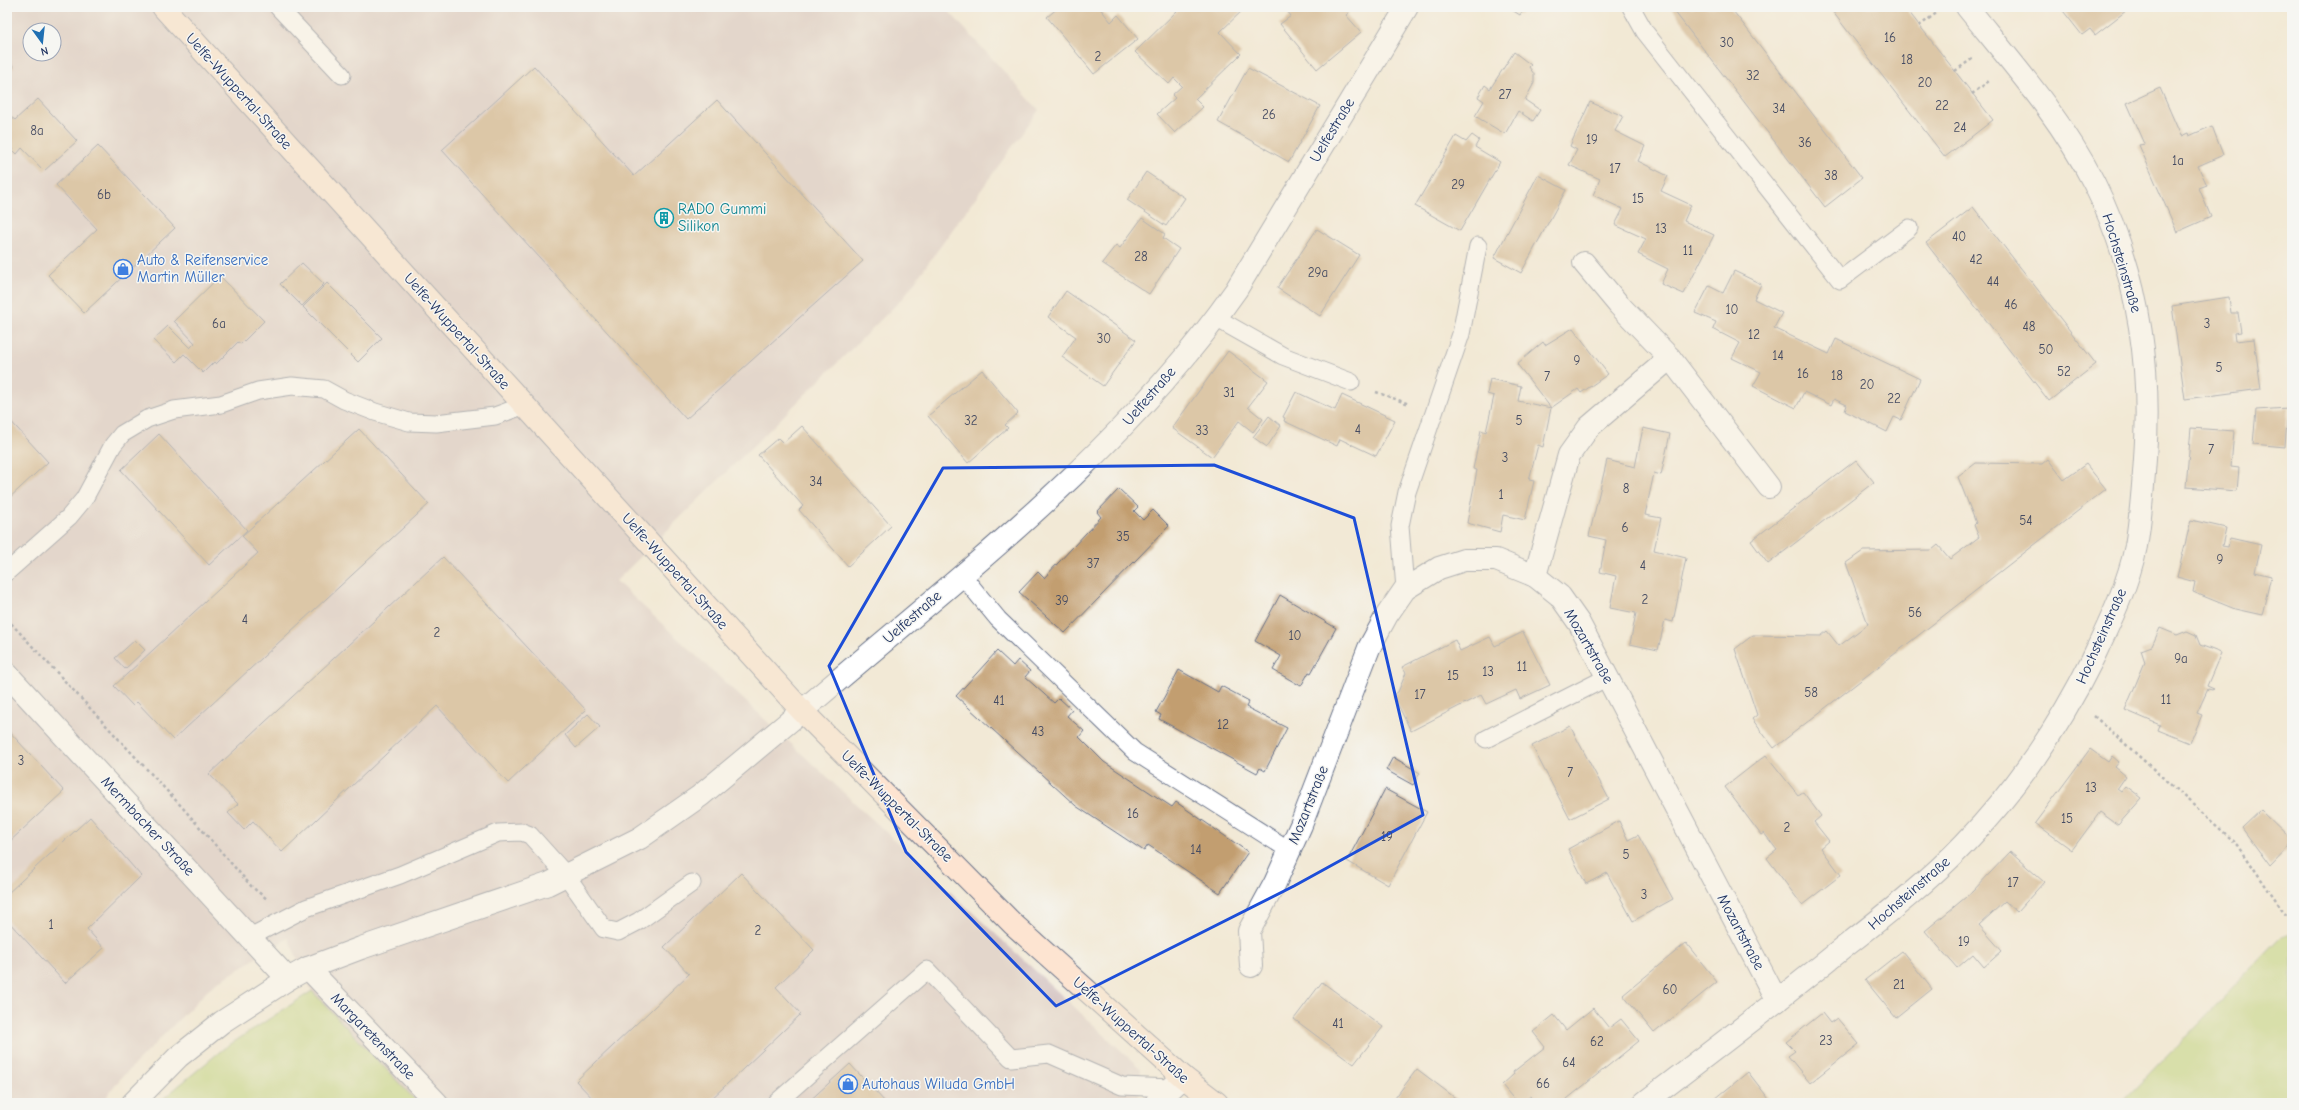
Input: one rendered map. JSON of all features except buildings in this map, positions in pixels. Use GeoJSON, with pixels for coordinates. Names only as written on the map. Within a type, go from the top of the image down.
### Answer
{"type":"FeatureCollection","features":[{"type":"Feature","properties":{"kind":"main road","name":"Uelfe-Wuppertal-Straße"},"geometry":{"type":"LineString","coordinates":[[163,7],[802,711],[1012,924],[1170,1089],[1217,1103]]}},
{"type":"Feature","properties":{"kind":"street","name":"Uelfestraße"},"geometry":{"type":"LineString","coordinates":[[133,1103],[184,1052],[222,1022],[288,979],[308,968],[375,943],[548,884],[646,834],[700,796],[1022,523],[1111,439],[1150,397],[1216,318],[1236,290],[1407,7]]}},
{"type":"Feature","properties":{"kind":"street","name":"Hochsteinstraße"},"geometry":{"type":"LineString","coordinates":[[1644,1103],[1777,1001],[1891,910],[1964,844],[2004,800],[2034,759],[2073,697],[2118,603],[2135,548],[2142,499],[2147,438],[2147,375],[2141,324],[2131,281],[2113,224],[2093,182],[2064,132],[1967,7]]}},
{"type":"Feature","properties":{"kind":"street"},"geometry":{"type":"LineString","coordinates":[[1584,263],[1619,305],[1670,358],[1769,487]]}},
{"type":"Feature","properties":{"kind":"street"},"geometry":{"type":"LineString","coordinates":[[1535,576],[1569,456],[1589,427],[1670,358]]}},
{"type":"Feature","properties":{"kind":"street","name":"Mozartstraße"},"geometry":{"type":"LineString","coordinates":[[1251,966],[1249,931],[1275,883],[1290,850],[1369,648],[1387,614],[1405,589],[1439,568],[1464,560],[1496,560],[1535,576],[1560,596],[1579,623],[1777,1001]]}},
{"type":"Feature","properties":{"kind":"street","name":"Mermbacher Straße"},"geometry":{"type":"LineString","coordinates":[[7,674],[288,979]]}},
{"type":"Feature","properties":{"kind":"street","name":"Margaretenstraße"},"geometry":{"type":"LineString","coordinates":[[308,968],[437,1103]]}},
{"type":"Feature","properties":{"kind":"lane"},"geometry":{"type":"LineString","coordinates":[[278,7],[342,75]]}},
{"type":"Feature","properties":{"kind":"lane"},"geometry":{"type":"LineString","coordinates":[[1631,7],[1645,32],[1840,280],[1909,228]]}},
{"type":"Feature","properties":{"kind":"lane"},"geometry":{"type":"LineString","coordinates":[[1405,589],[1400,526],[1407,492],[1461,334],[1478,246]]}},
{"type":"Feature","properties":{"kind":"lane"},"geometry":{"type":"LineString","coordinates":[[1216,318],[1282,356],[1351,382]]}},
{"type":"Feature","properties":{"kind":"lane"},"geometry":{"type":"LineString","coordinates":[[7,572],[69,517],[84,499],[113,445],[122,434],[147,419],[174,410],[221,404],[258,391],[292,386],[324,389],[344,400],[375,412],[409,422],[436,423],[495,416],[524,405]]}},
{"type":"Feature","properties":{"kind":"lane"},"geometry":{"type":"LineString","coordinates":[[961,574],[998,619],[1135,752],[1290,850]]}},
{"type":"Feature","properties":{"kind":"lane"},"geometry":{"type":"LineString","coordinates":[[1486,739],[1608,677]]}},
{"type":"Feature","properties":{"kind":"lane"},"geometry":{"type":"LineString","coordinates":[[250,937],[306,908],[400,875],[498,833],[522,832],[530,835],[566,875],[604,929],[618,932],[639,921],[692,883]]}},
{"type":"Feature","properties":{"kind":"lane"},"geometry":{"type":"LineString","coordinates":[[776,1103],[927,970],[1012,1058],[1049,1054],[1122,1086],[1170,1089]]}},
{"type":"Feature","properties":{"kind":"path"},"geometry":{"type":"LineString","coordinates":[[1919,26],[1942,8]]}},
{"type":"Feature","properties":{"kind":"path"},"geometry":{"type":"LineString","coordinates":[[1954,71],[1978,54]]}},
{"type":"Feature","properties":{"kind":"path"},"geometry":{"type":"LineString","coordinates":[[1972,94],[1995,76]]}},
{"type":"Feature","properties":{"kind":"path"},"geometry":{"type":"LineString","coordinates":[[1351,382],[1433,414]]}},
{"type":"Feature","properties":{"kind":"path"},"geometry":{"type":"LineString","coordinates":[[7,619],[177,801],[252,888],[291,915]]}},
{"type":"Feature","properties":{"kind":"path"},"geometry":{"type":"LineString","coordinates":[[2073,697],[2238,845],[2284,912],[2292,919]]}},
{"type":"Feature","properties":{"kind":"highlighted area"},"geometry":{"type":"Polygon","coordinates":[[[1214,465],[1354,518],[1423,815],[1294,886],[1056,1006],[906,852],[829,666],[943,468],[1214,465]]]}},
{"type":"Feature","properties":{"kind":"shaded area"},"geometry":{"type":"Polygon","coordinates":[[[7,7],[945,7],[1039,110],[903,298],[616,581],[1141,1069],[1137,1103],[418,1103],[312,991],[288,938],[212,986],[121,1078],[102,1103],[7,1103],[7,7]]]}},
{"type":"Feature","properties":{"kind":"green space"},"geometry":{"type":"Polygon","coordinates":[[[2292,934],[2292,1103],[2122,1103],[2282,937],[2292,934]]]}},
{"type":"Feature","properties":{"kind":"green space"},"geometry":{"type":"Polygon","coordinates":[[[312,991],[418,1103],[158,1103],[223,1049],[312,991]]]}},
{"type":"Feature","properties":{"kind":"place","name":"RADO Gummi Silikon"},"geometry":{"type":"Point","coordinates":[664,218]}},
{"type":"Feature","properties":{"kind":"place","name":"Auto & Reifenservice Martin Müller"},"geometry":{"type":"Point","coordinates":[123,269]}},
{"type":"Feature","properties":{"kind":"place","name":"Autohaus Wiluda GmbH"},"geometry":{"type":"Point","coordinates":[848,1084]}}]}
